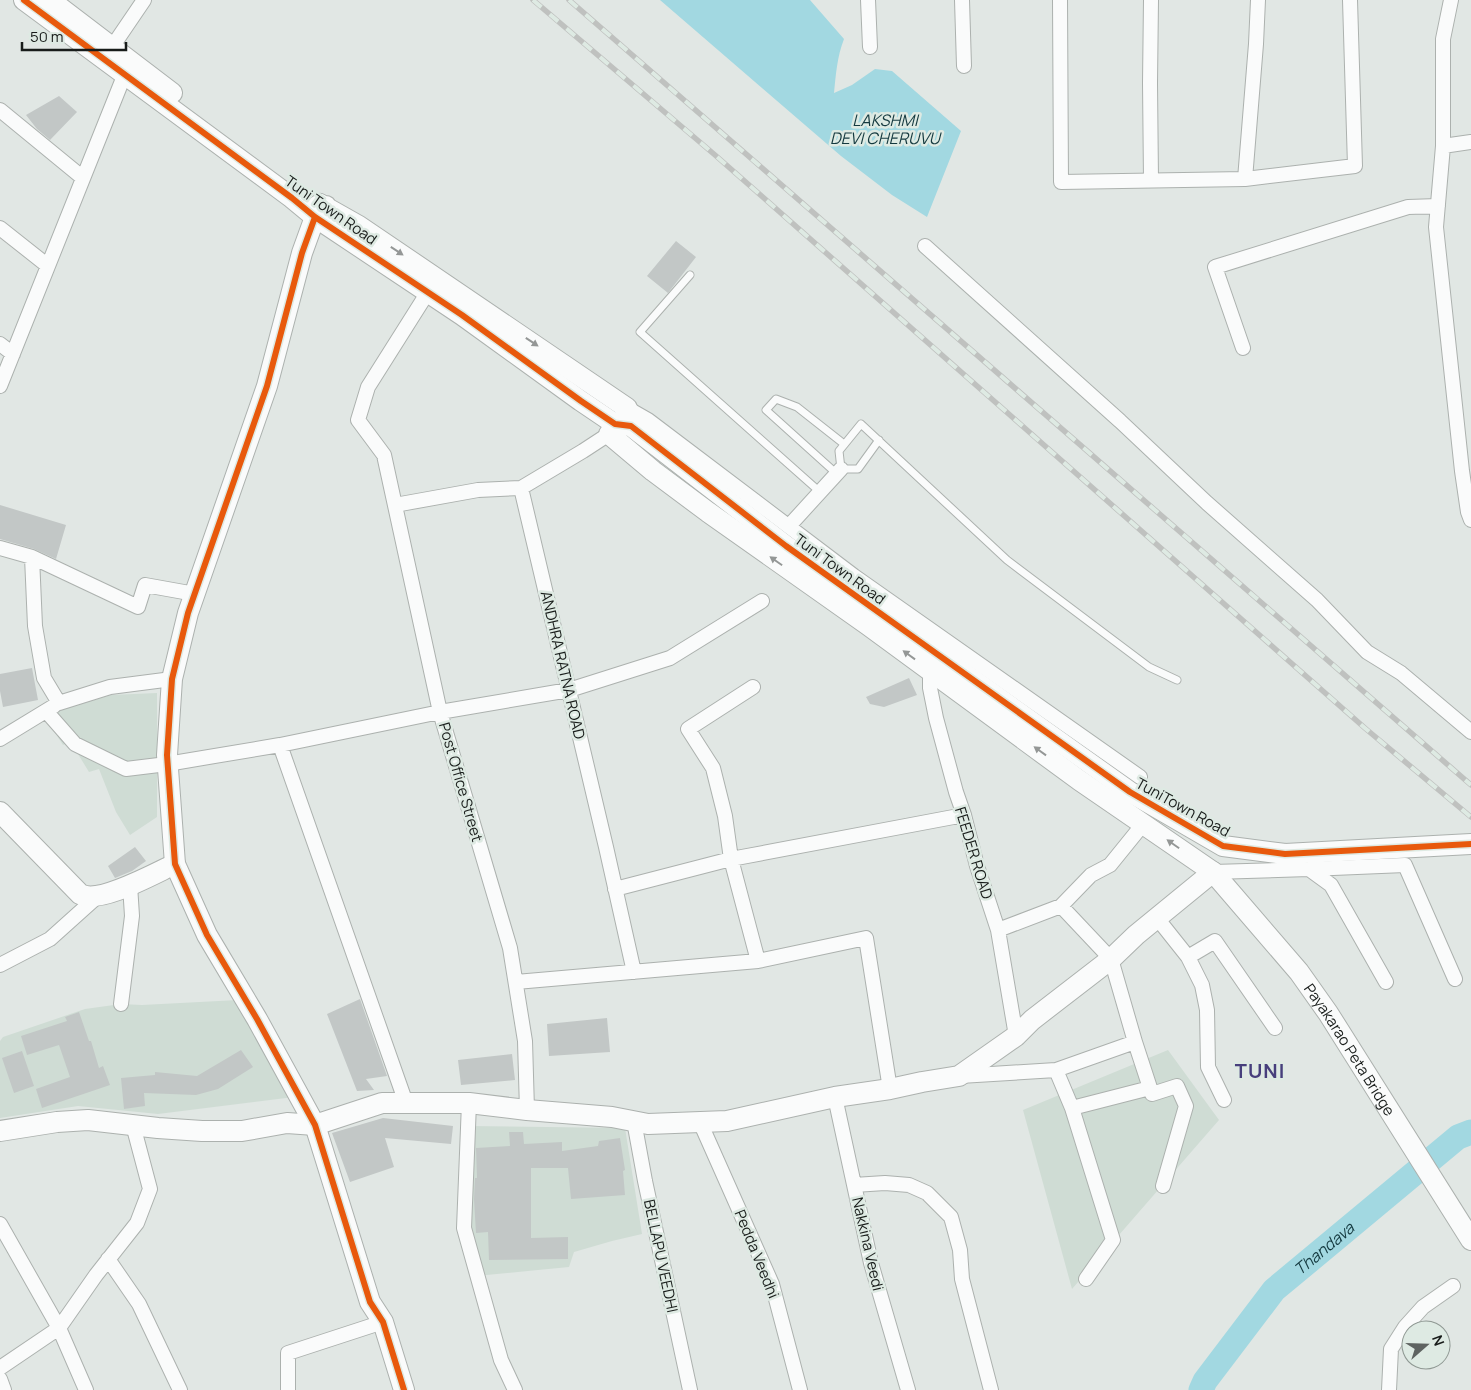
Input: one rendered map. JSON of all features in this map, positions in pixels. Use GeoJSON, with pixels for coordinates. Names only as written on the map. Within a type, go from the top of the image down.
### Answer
{"type":"FeatureCollection","features":[{"type":"Feature","properties":{"kind":"street","name":"Tuni Town Road"},"geometry":{"type":"LineString","coordinates":[[24,0],[108,53]]}},
{"type":"Feature","properties":{"kind":"street","name":"Tuni Town Road"},"geometry":{"type":"LineString","coordinates":[[50,0],[108,53],[292,198],[359,226],[464,296],[625,425],[786,546],[1025,717]]}},
{"type":"Feature","properties":{"kind":"street"},"geometry":{"type":"LineString","coordinates":[[108,53],[144,0]]}},
{"type":"Feature","properties":{"kind":"street"},"geometry":{"type":"LineString","coordinates":[[868,0],[870,47]]}},
{"type":"Feature","properties":{"kind":"street"},"geometry":{"type":"LineString","coordinates":[[962,0],[964,66]]}},
{"type":"Feature","properties":{"kind":"street"},"geometry":{"type":"LineString","coordinates":[[1060,0],[1061,182],[1245,178],[1355,166],[1350,0]]}},
{"type":"Feature","properties":{"kind":"street"},"geometry":{"type":"LineString","coordinates":[[1151,0],[1151,180]]}},
{"type":"Feature","properties":{"kind":"street"},"geometry":{"type":"LineString","coordinates":[[1245,178],[1258,0]]}},
{"type":"Feature","properties":{"kind":"street"},"geometry":{"type":"LineString","coordinates":[[1452,0],[1443,38],[1442,146],[1436,227],[1466,470],[1468,512],[1471,520]]}},
{"type":"Feature","properties":{"kind":"street"},"geometry":{"type":"LineString","coordinates":[[0,386],[127,68]]}},
{"type":"Feature","properties":{"kind":"street"},"geometry":{"type":"LineString","coordinates":[[0,110],[83,178]]}},
{"type":"Feature","properties":{"kind":"street"},"geometry":{"type":"LineString","coordinates":[[1442,146],[1471,142]]}},
{"type":"Feature","properties":{"kind":"street"},"geometry":{"type":"LineString","coordinates":[[1243,348],[1215,267],[1408,207],[1438,206]]}},
{"type":"Feature","properties":{"kind":"street","name":"Tuni Town Road"},"geometry":{"type":"LineString","coordinates":[[321,209],[428,292],[581,401],[625,425]]}},
{"type":"Feature","properties":{"kind":"street"},"geometry":{"type":"LineString","coordinates":[[321,209],[302,253],[267,386],[188,613],[172,679],[167,764],[175,864],[206,935],[257,1019],[315,1125],[370,1302],[384,1322],[404,1390]]}},
{"type":"Feature","properties":{"kind":"street"},"geometry":{"type":"LineString","coordinates":[[0,228],[48,266]]}},
{"type":"Feature","properties":{"kind":"street"},"geometry":{"type":"LineString","coordinates":[[925,246],[1106,408],[1207,503],[1317,600],[1367,652],[1402,673],[1471,732]]}},
{"type":"Feature","properties":{"kind":"street","name":"Post Office Street"},"geometry":{"type":"LineString","coordinates":[[428,292],[368,387],[358,420],[384,455],[440,712],[510,948],[525,1041],[527,1110]]}},
{"type":"Feature","properties":{"kind":"street"},"geometry":{"type":"LineString","coordinates":[[0,344],[12,354]]}},
{"type":"Feature","properties":{"kind":"street"},"geometry":{"type":"LineString","coordinates":[[396,505],[478,490],[521,488],[625,425],[648,420],[862,582],[1140,777]]}},
{"type":"Feature","properties":{"kind":"street","name":"Payakarao Peta Bridge"},"geometry":{"type":"LineString","coordinates":[[625,425],[653,471],[930,670],[1079,780],[1213,872],[1299,972],[1343,1037],[1471,1240]]}},
{"type":"Feature","properties":{"kind":"street"},"geometry":{"type":"LineString","coordinates":[[789,526],[839,472]]}},
{"type":"Feature","properties":{"kind":"street","name":"ANDHRA RATNA ROAD"},"geometry":{"type":"LineString","coordinates":[[521,488],[634,972]]}},
{"type":"Feature","properties":{"kind":"street"},"geometry":{"type":"LineString","coordinates":[[0,548],[32,557],[138,607],[145,585],[194,594]]}},
{"type":"Feature","properties":{"kind":"street"},"geometry":{"type":"LineString","coordinates":[[32,557],[36,626],[44,678],[59,703]]}},
{"type":"Feature","properties":{"kind":"street"},"geometry":{"type":"LineString","coordinates":[[46,711],[75,744],[126,769],[167,764],[280,745],[440,712],[569,690],[670,658],[762,602]]}},
{"type":"Feature","properties":{"kind":"street","name":"FEEDER ROAD"},"geometry":{"type":"LineString","coordinates":[[930,670],[930,688],[936,718],[977,866],[998,930],[1016,1036]]}},
{"type":"Feature","properties":{"kind":"street"},"geometry":{"type":"LineString","coordinates":[[0,739],[59,703],[110,687],[172,679]]}},
{"type":"Feature","properties":{"kind":"street"},"geometry":{"type":"LineString","coordinates":[[753,687],[688,730],[713,768],[725,816],[732,859],[758,961]]}},
{"type":"Feature","properties":{"kind":"street","name":"TuniTown Road"},"geometry":{"type":"LineString","coordinates":[[1025,717],[1130,792],[1223,846],[1286,854],[1471,844]]}},
{"type":"Feature","properties":{"kind":"street"},"geometry":{"type":"LineString","coordinates":[[280,745],[406,1104]]}},
{"type":"Feature","properties":{"kind":"street"},"geometry":{"type":"LineString","coordinates":[[0,812],[85,897],[109,894],[175,864]]}},
{"type":"Feature","properties":{"kind":"street"},"geometry":{"type":"LineString","coordinates":[[615,889],[732,859],[964,815]]}},
{"type":"Feature","properties":{"kind":"street"},"geometry":{"type":"LineString","coordinates":[[998,930],[1061,906],[1091,874],[1110,865],[1144,823]]}},
{"type":"Feature","properties":{"kind":"street"},"geometry":{"type":"LineString","coordinates":[[959,1076],[1016,1036],[1032,1020],[1112,959],[1136,935],[1213,872],[1405,865],[1456,979]]}},
{"type":"Feature","properties":{"kind":"street"},"geometry":{"type":"LineString","coordinates":[[1309,869],[1331,885],[1386,982]]}},
{"type":"Feature","properties":{"kind":"street"},"geometry":{"type":"LineString","coordinates":[[121,1004],[132,916],[130,884]]}},
{"type":"Feature","properties":{"kind":"street"},"geometry":{"type":"LineString","coordinates":[[0,965],[50,939],[99,895]]}},
{"type":"Feature","properties":{"kind":"street"},"geometry":{"type":"LineString","coordinates":[[1061,906],[1112,959],[1152,1094],[1177,1086],[1186,1106],[1163,1186]]}},
{"type":"Feature","properties":{"kind":"street"},"geometry":{"type":"LineString","coordinates":[[1157,918],[1188,957],[1202,985],[1206,1010],[1208,1068],[1224,1100]]}},
{"type":"Feature","properties":{"kind":"street"},"geometry":{"type":"LineString","coordinates":[[516,982],[758,961],[866,938],[890,1089]]}},
{"type":"Feature","properties":{"kind":"street"},"geometry":{"type":"LineString","coordinates":[[1188,957],[1216,941],[1274,1028]]}},
{"type":"Feature","properties":{"kind":"street"},"geometry":{"type":"LineString","coordinates":[[0,1131],[57,1122],[88,1120],[202,1131],[242,1131],[287,1123],[315,1125],[382,1103],[469,1103],[612,1117],[648,1124],[727,1121],[835,1096],[890,1089],[959,1076],[1056,1070],[1136,1042]]}},
{"type":"Feature","properties":{"kind":"street"},"geometry":{"type":"LineString","coordinates":[[1056,1070],[1072,1108],[1113,1240],[1086,1279]]}},
{"type":"Feature","properties":{"kind":"street"},"geometry":{"type":"LineString","coordinates":[[1072,1108],[1150,1088]]}},
{"type":"Feature","properties":{"kind":"street","name":"Nakkina Veedi"},"geometry":{"type":"LineString","coordinates":[[835,1096],[871,1263],[908,1390]]}},
{"type":"Feature","properties":{"kind":"street"},"geometry":{"type":"LineString","coordinates":[[469,1103],[464,1228],[501,1360],[515,1390]]}},
{"type":"Feature","properties":{"kind":"street","name":"BELLAPU VEEDHI"},"geometry":{"type":"LineString","coordinates":[[634,1122],[690,1390]]}},
{"type":"Feature","properties":{"kind":"street","name":"Pedda Veedhi"},"geometry":{"type":"LineString","coordinates":[[700,1122],[772,1284],[800,1390]]}},
{"type":"Feature","properties":{"kind":"street"},"geometry":{"type":"LineString","coordinates":[[0,1368],[60,1328],[108,1259],[137,1223],[150,1189],[133,1125]]}},
{"type":"Feature","properties":{"kind":"street"},"geometry":{"type":"LineString","coordinates":[[854,1185],[885,1183],[909,1185],[927,1193],[950,1217],[960,1250],[962,1279],[991,1390]]}},
{"type":"Feature","properties":{"kind":"street"},"geometry":{"type":"LineString","coordinates":[[0,1224],[60,1328],[86,1390]]}},
{"type":"Feature","properties":{"kind":"street"},"geometry":{"type":"LineString","coordinates":[[108,1259],[139,1304],[180,1390]]}},
{"type":"Feature","properties":{"kind":"street"},"geometry":{"type":"LineString","coordinates":[[1389,1390],[1391,1349],[1405,1327],[1423,1307],[1453,1286]]}},
{"type":"Feature","properties":{"kind":"street"},"geometry":{"type":"LineString","coordinates":[[288,1390],[288,1353],[384,1322]]}},
{"type":"Feature","properties":{"kind":"street"},"geometry":{"type":"LineString","coordinates":[[0,1379],[4,1390]]}},
{"type":"Feature","properties":{"kind":"lane"},"geometry":{"type":"LineString","coordinates":[[690,275],[640,332],[820,492]]}},
{"type":"Feature","properties":{"kind":"lane"},"geometry":{"type":"LineString","coordinates":[[844,444],[797,406],[776,400],[766,410],[839,472],[858,469],[879,440]]}},
{"type":"Feature","properties":{"kind":"lane"},"geometry":{"type":"LineString","coordinates":[[839,472],[839,451],[860,424],[1007,560],[1149,667],[1177,680]]}},
{"type":"Feature","properties":{"kind":"shaded area"},"geometry":{"type":"Polygon","coordinates":[[[157,693],[157,817],[130,835],[116,812],[99,769],[89,772],[70,741],[63,745],[45,717],[61,710],[111,695],[157,693]]]}},
{"type":"Feature","properties":{"kind":"shaded area"},"geometry":{"type":"Polygon","coordinates":[[[238,1000],[294,1097],[158,1114],[78,1106],[0,1118],[0,1041],[3,1037],[85,1009],[121,1004],[142,1005],[238,1000]]]}},
{"type":"Feature","properties":{"kind":"shaded area"},"geometry":{"type":"Polygon","coordinates":[[[1168,1050],[1219,1120],[1072,1289],[1023,1110],[1168,1050]]]}},
{"type":"Feature","properties":{"kind":"shaded area"},"geometry":{"type":"Polygon","coordinates":[[[470,1126],[625,1128],[642,1234],[574,1252],[569,1267],[476,1276],[469,1210],[470,1126]]]}},
{"type":"Feature","properties":{"kind":"water","name":"LAKSHMI DEVI CHERUVU"},"geometry":{"type":"Polygon","coordinates":[[[660,0],[810,0],[844,39],[838,59],[834,93],[852,85],[875,69],[892,71],[961,131],[927,217],[892,195],[841,156],[660,0]]]}},
{"type":"Feature","properties":{"kind":"building"},"geometry":{"type":"Polygon","coordinates":[[[59,96],[77,112],[50,140],[37,129],[26,115],[59,96]]]}},
{"type":"Feature","properties":{"kind":"building"},"geometry":{"type":"Polygon","coordinates":[[[676,241],[696,257],[668,293],[647,276],[676,241]]]}},
{"type":"Feature","properties":{"kind":"building"},"geometry":{"type":"Polygon","coordinates":[[[0,505],[66,525],[56,559],[34,549],[0,539],[0,505]]]}},
{"type":"Feature","properties":{"kind":"building"},"geometry":{"type":"Polygon","coordinates":[[[32,668],[38,700],[3,707],[0,691],[0,674],[32,668]]]}},
{"type":"Feature","properties":{"kind":"building"},"geometry":{"type":"Polygon","coordinates":[[[909,678],[917,695],[884,707],[870,704],[866,697],[909,678]]]}},
{"type":"Feature","properties":{"kind":"building"},"geometry":{"type":"Polygon","coordinates":[[[135,847],[146,861],[132,871],[115,878],[108,866],[135,847]]]}},
{"type":"Feature","properties":{"kind":"building"},"geometry":{"type":"Polygon","coordinates":[[[360,999],[387,1076],[366,1079],[374,1090],[357,1091],[327,1014],[360,999]]]}},
{"type":"Feature","properties":{"kind":"building"},"geometry":{"type":"Polygon","coordinates":[[[79,1012],[89,1041],[91,1041],[99,1068],[103,1066],[110,1085],[42,1108],[36,1089],[70,1077],[59,1045],[27,1055],[21,1036],[67,1021],[65,1017],[79,1012]]]}},
{"type":"Feature","properties":{"kind":"building"},"geometry":{"type":"Polygon","coordinates":[[[607,1018],[610,1052],[549,1056],[547,1024],[607,1018]]]}},
{"type":"Feature","properties":{"kind":"building"},"geometry":{"type":"Polygon","coordinates":[[[241,1050],[253,1067],[218,1089],[196,1095],[144,1093],[145,1106],[124,1109],[121,1078],[155,1075],[155,1072],[197,1076],[241,1050]]]}},
{"type":"Feature","properties":{"kind":"building"},"geometry":{"type":"Polygon","coordinates":[[[22,1051],[34,1086],[14,1093],[2,1058],[22,1051]]]}},
{"type":"Feature","properties":{"kind":"building"},"geometry":{"type":"Polygon","coordinates":[[[512,1054],[515,1080],[461,1085],[458,1060],[512,1054]]]}},
{"type":"Feature","properties":{"kind":"building"},"geometry":{"type":"Polygon","coordinates":[[[383,1118],[453,1126],[451,1144],[385,1138],[394,1167],[350,1182],[332,1133],[383,1118]]]}},
{"type":"Feature","properties":{"kind":"building"},"geometry":{"type":"Polygon","coordinates":[[[509,1132],[523,1132],[524,1144],[562,1142],[562,1151],[598,1146],[599,1141],[620,1138],[625,1170],[623,1171],[625,1195],[571,1199],[568,1168],[531,1168],[531,1238],[568,1237],[568,1259],[489,1260],[488,1232],[476,1233],[474,1199],[475,1178],[477,1178],[476,1148],[510,1146],[509,1132]]]}},
{"type":"Feature","properties":{"kind":"waterway","name":"Thandava"},"geometry":{"type":"LineString","coordinates":[[1201,1390],[1205,1381],[1274,1290],[1458,1137],[1471,1132]]}},
{"type":"Feature","properties":{"kind":"railway"},"geometry":{"type":"LineString","coordinates":[[533,0],[715,155],[1366,729],[1471,817]]}},
{"type":"Feature","properties":{"kind":"railway"},"geometry":{"type":"LineString","coordinates":[[569,0],[1471,785]]}},
{"type":"Feature","properties":{"kind":"cycle path"},"geometry":{"type":"LineString","coordinates":[[24,0],[315,217],[462,315],[615,424],[631,426],[786,546],[1130,792],[1223,846],[1285,854],[1471,844]]}},
{"type":"Feature","properties":{"kind":"cycle path"},"geometry":{"type":"LineString","coordinates":[[315,217],[302,253],[267,386],[188,613],[172,679],[167,755],[175,864],[207,935],[257,1019],[315,1125],[370,1302],[383,1322],[404,1390]]}},
{"type":"Feature","properties":{"kind":"district","name":"TUNI"},"geometry":{"type":"Point","coordinates":[1260,1070]}}]}
